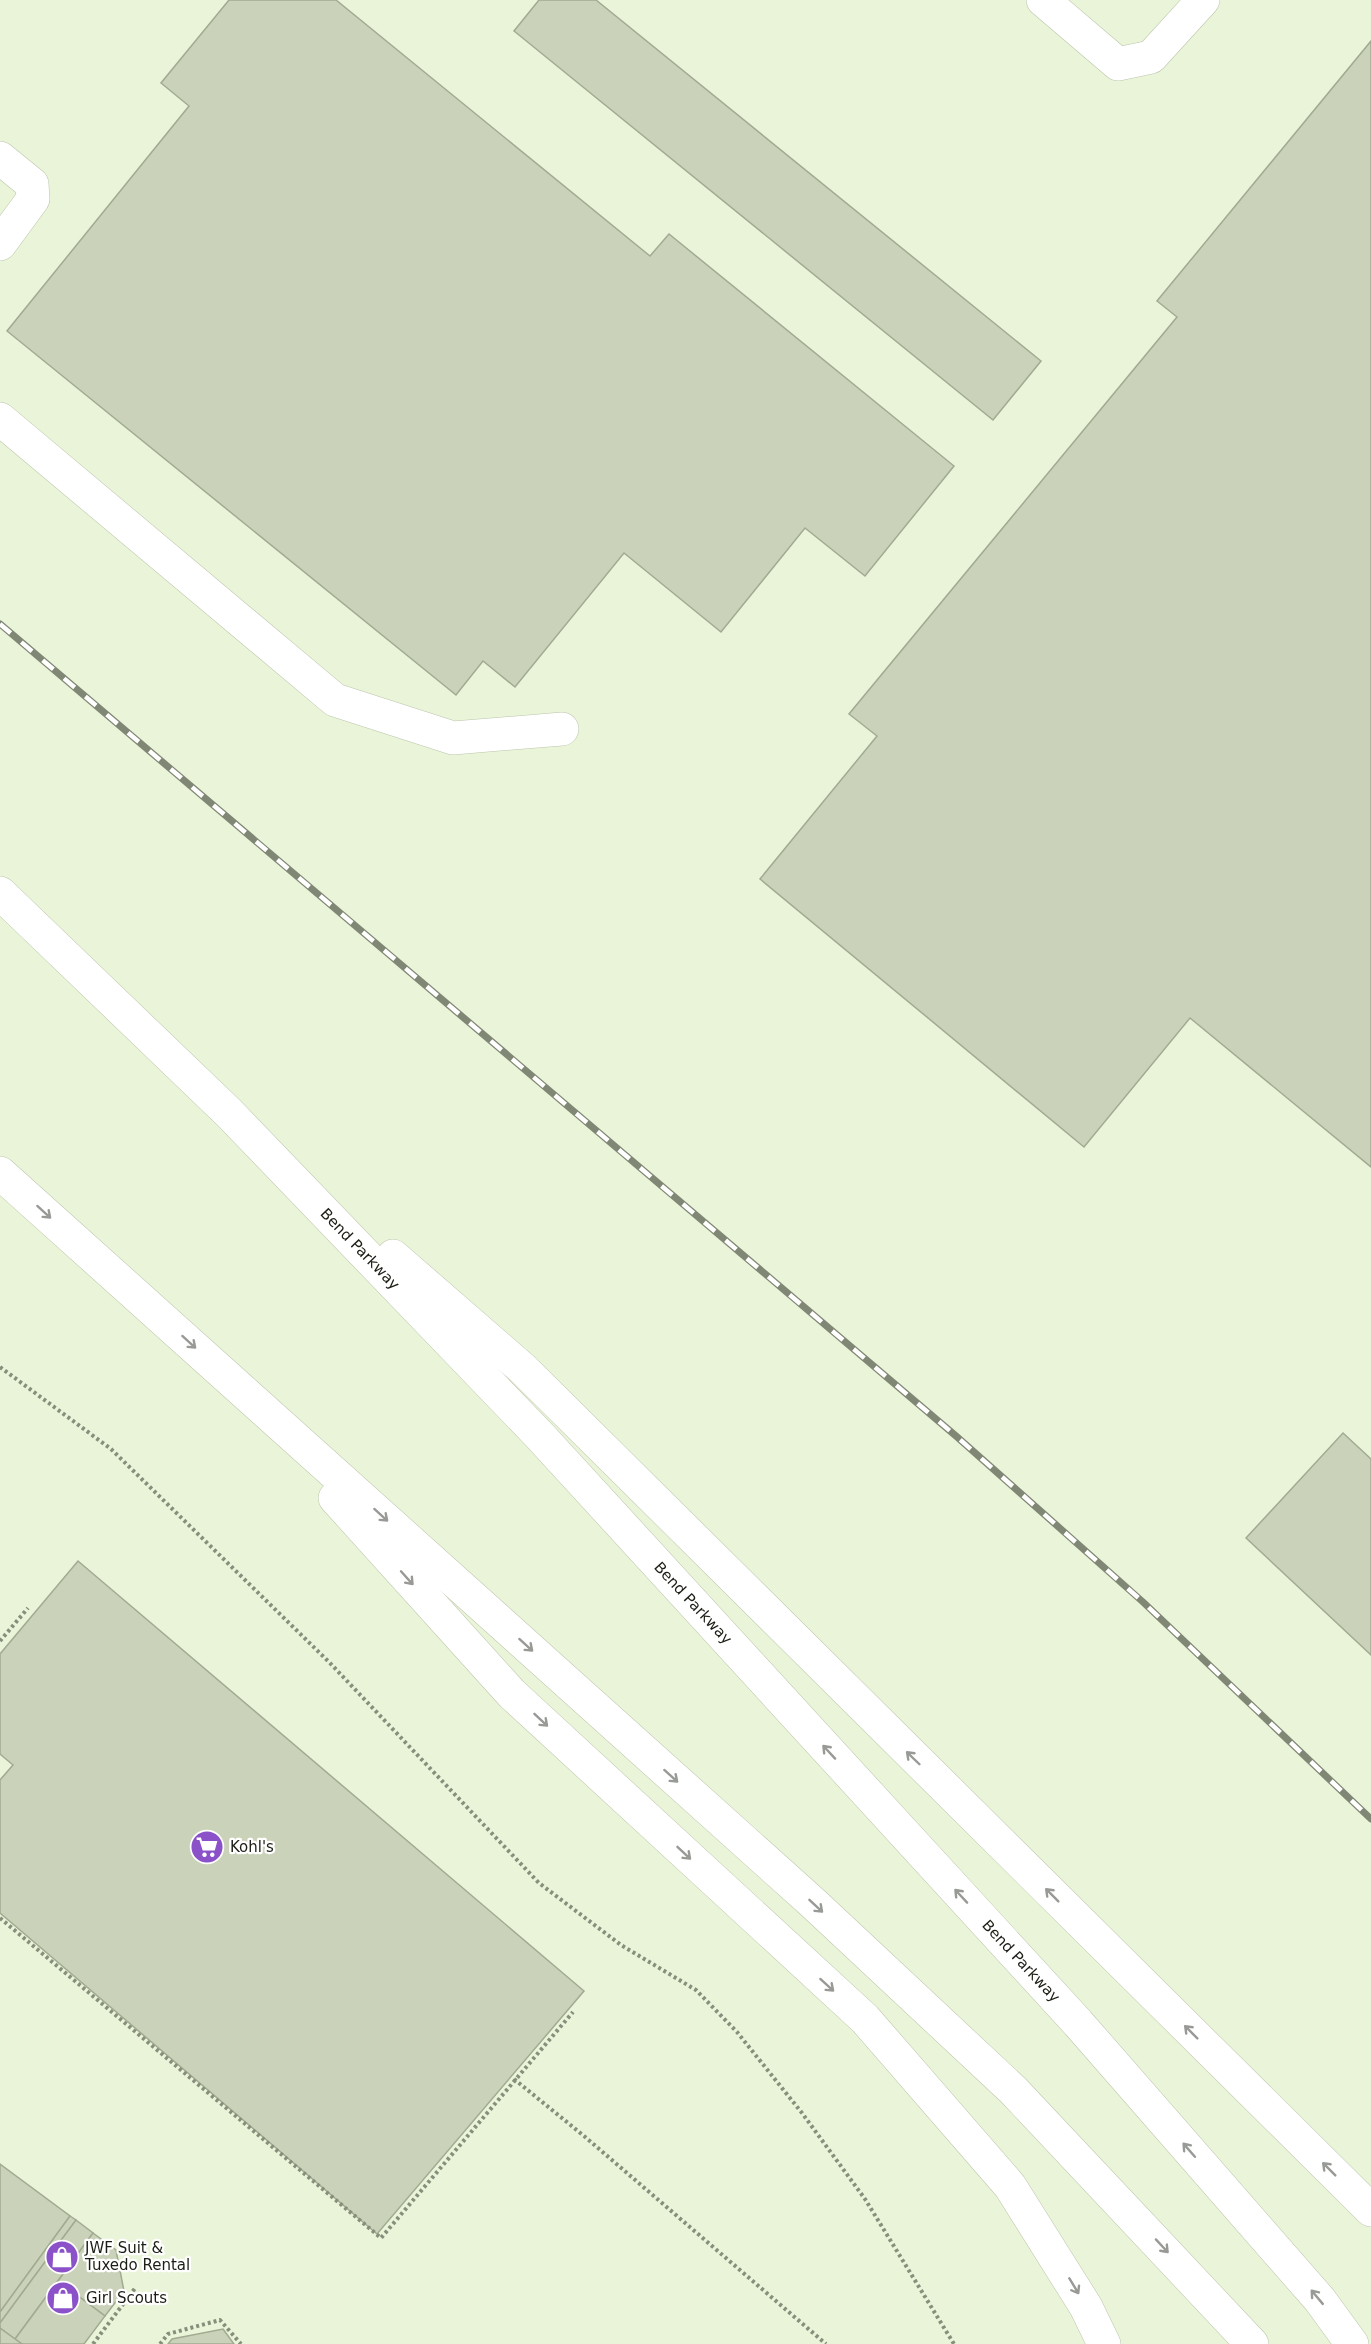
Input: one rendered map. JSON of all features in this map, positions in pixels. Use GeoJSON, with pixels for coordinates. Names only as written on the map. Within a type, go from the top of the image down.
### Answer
{"type":"FeatureCollection","features":[{"type":"Feature","properties":{"kind":"main road"},"geometry":{"type":"LineString","coordinates":[[1043,0],[1118,64],[1151,57],[1203,0]]}},
{"type":"Feature","properties":{"kind":"main road"},"geometry":{"type":"LineString","coordinates":[[0,158],[32,184],[33,199],[0,244]]}},
{"type":"Feature","properties":{"kind":"main road"},"geometry":{"type":"LineString","coordinates":[[0,419],[335,700],[453,738],[562,729]]}},
{"type":"Feature","properties":{"kind":"main road","name":"Bend Parkway"},"geometry":{"type":"LineString","coordinates":[[0,893],[229,1113],[540,1436],[1078,2024],[1320,2300],[1352,2344]]}},
{"type":"Feature","properties":{"kind":"main road"},"geometry":{"type":"LineString","coordinates":[[229,1113],[523,1369],[1371,2210]]}},
{"type":"Feature","properties":{"kind":"main road"},"geometry":{"type":"LineString","coordinates":[[0,1173],[813,1903],[1013,2090],[1252,2344]]}},
{"type":"Feature","properties":{"kind":"main road"},"geometry":{"type":"LineString","coordinates":[[213,1364],[512,1694],[865,2019],[1010,2186],[1080,2297],[1104,2344]]}},
{"type":"Feature","properties":{"kind":"path"},"geometry":{"type":"LineString","coordinates":[[0,1367],[111,1449],[329,1662],[539,1883],[621,1945],[696,1990],[737,2032],[802,2113],[865,2199],[954,2344]]}},
{"type":"Feature","properties":{"kind":"path"},"geometry":{"type":"LineString","coordinates":[[0,1641],[28,1608]]}},
{"type":"Feature","properties":{"kind":"path"},"geometry":{"type":"LineString","coordinates":[[0,1918],[381,2238],[573,2012]]}},
{"type":"Feature","properties":{"kind":"path"},"geometry":{"type":"LineString","coordinates":[[514,2079],[584,2136],[826,2344]]}},
{"type":"Feature","properties":{"kind":"path"},"geometry":{"type":"LineString","coordinates":[[93,2344],[136,2287]]}},
{"type":"Feature","properties":{"kind":"path"},"geometry":{"type":"LineString","coordinates":[[160,2344],[168,2334],[220,2320],[242,2344]]}},
{"type":"Feature","properties":{"kind":"building"},"geometry":{"type":"Polygon","coordinates":[[[229,0],[336,0],[650,256],[669,234],[954,466],[865,576],[805,528],[721,632],[624,553],[515,687],[483,661],[456,695],[7,331],[189,106],[161,83],[229,0]]]}},
{"type":"Feature","properties":{"kind":"building"},"geometry":{"type":"Polygon","coordinates":[[[539,0],[596,0],[1041,361],[993,420],[514,31],[539,0]]]}},
{"type":"Feature","properties":{"kind":"building"},"geometry":{"type":"Polygon","coordinates":[[[1371,41],[1371,1167],[1190,1018],[1084,1147],[760,879],[877,736],[849,714],[1177,317],[1157,301],[1371,41]]]}},
{"type":"Feature","properties":{"kind":"building"},"geometry":{"type":"Polygon","coordinates":[[[1343,1433],[1371,1459],[1371,1655],[1246,1538],[1343,1433]]]}},
{"type":"Feature","properties":{"kind":"building","name":"Kohl's"},"geometry":{"type":"Polygon","coordinates":[[[78,1561],[584,1991],[377,2234],[0,1913],[0,1780],[13,1765],[0,1754],[0,1654],[78,1561]]]}},
{"type":"Feature","properties":{"kind":"building"},"geometry":{"type":"Polygon","coordinates":[[[0,2164],[70,2216],[0,2312],[0,2164]]]}},
{"type":"Feature","properties":{"kind":"building"},"geometry":{"type":"Polygon","coordinates":[[[70,2216],[76,2220],[0,2323],[0,2312],[70,2216]]]}},
{"type":"Feature","properties":{"kind":"building","name":"JWF Suit & Tuxedo Rental"},"geometry":{"type":"Polygon","coordinates":[[[76,2220],[93,2233],[15,2339],[0,2328],[0,2323],[76,2220]]]}},
{"type":"Feature","properties":{"kind":"building"},"geometry":{"type":"Polygon","coordinates":[[[93,2233],[116,2250],[124,2291],[105,2316],[58,2281],[93,2233]]]}},
{"type":"Feature","properties":{"kind":"building","name":"Girl Scouts"},"geometry":{"type":"Polygon","coordinates":[[[58,2281],[105,2316],[84,2344],[22,2344],[15,2339],[58,2281]]]}},
{"type":"Feature","properties":{"kind":"building"},"geometry":{"type":"Polygon","coordinates":[[[0,2328],[15,2339],[22,2344],[0,2344],[0,2328]]]}},
{"type":"Feature","properties":{"kind":"building"},"geometry":{"type":"Polygon","coordinates":[[[223,2329],[234,2344],[168,2344],[172,2339],[223,2329]]]}},
{"type":"Feature","properties":{"kind":"railway"},"geometry":{"type":"LineString","coordinates":[[0,624],[956,1436],[1143,1602],[1371,1819]]}},
{"type":"Feature","properties":{"kind":"place","name":"Kohl's"},"geometry":{"type":"Point","coordinates":[207,1847]}},
{"type":"Feature","properties":{"kind":"place","name":"JWF Suit & Tuxedo Rental"},"geometry":{"type":"Point","coordinates":[62,2257]}},
{"type":"Feature","properties":{"kind":"place","name":"Girl Scouts"},"geometry":{"type":"Point","coordinates":[63,2298]}}]}
